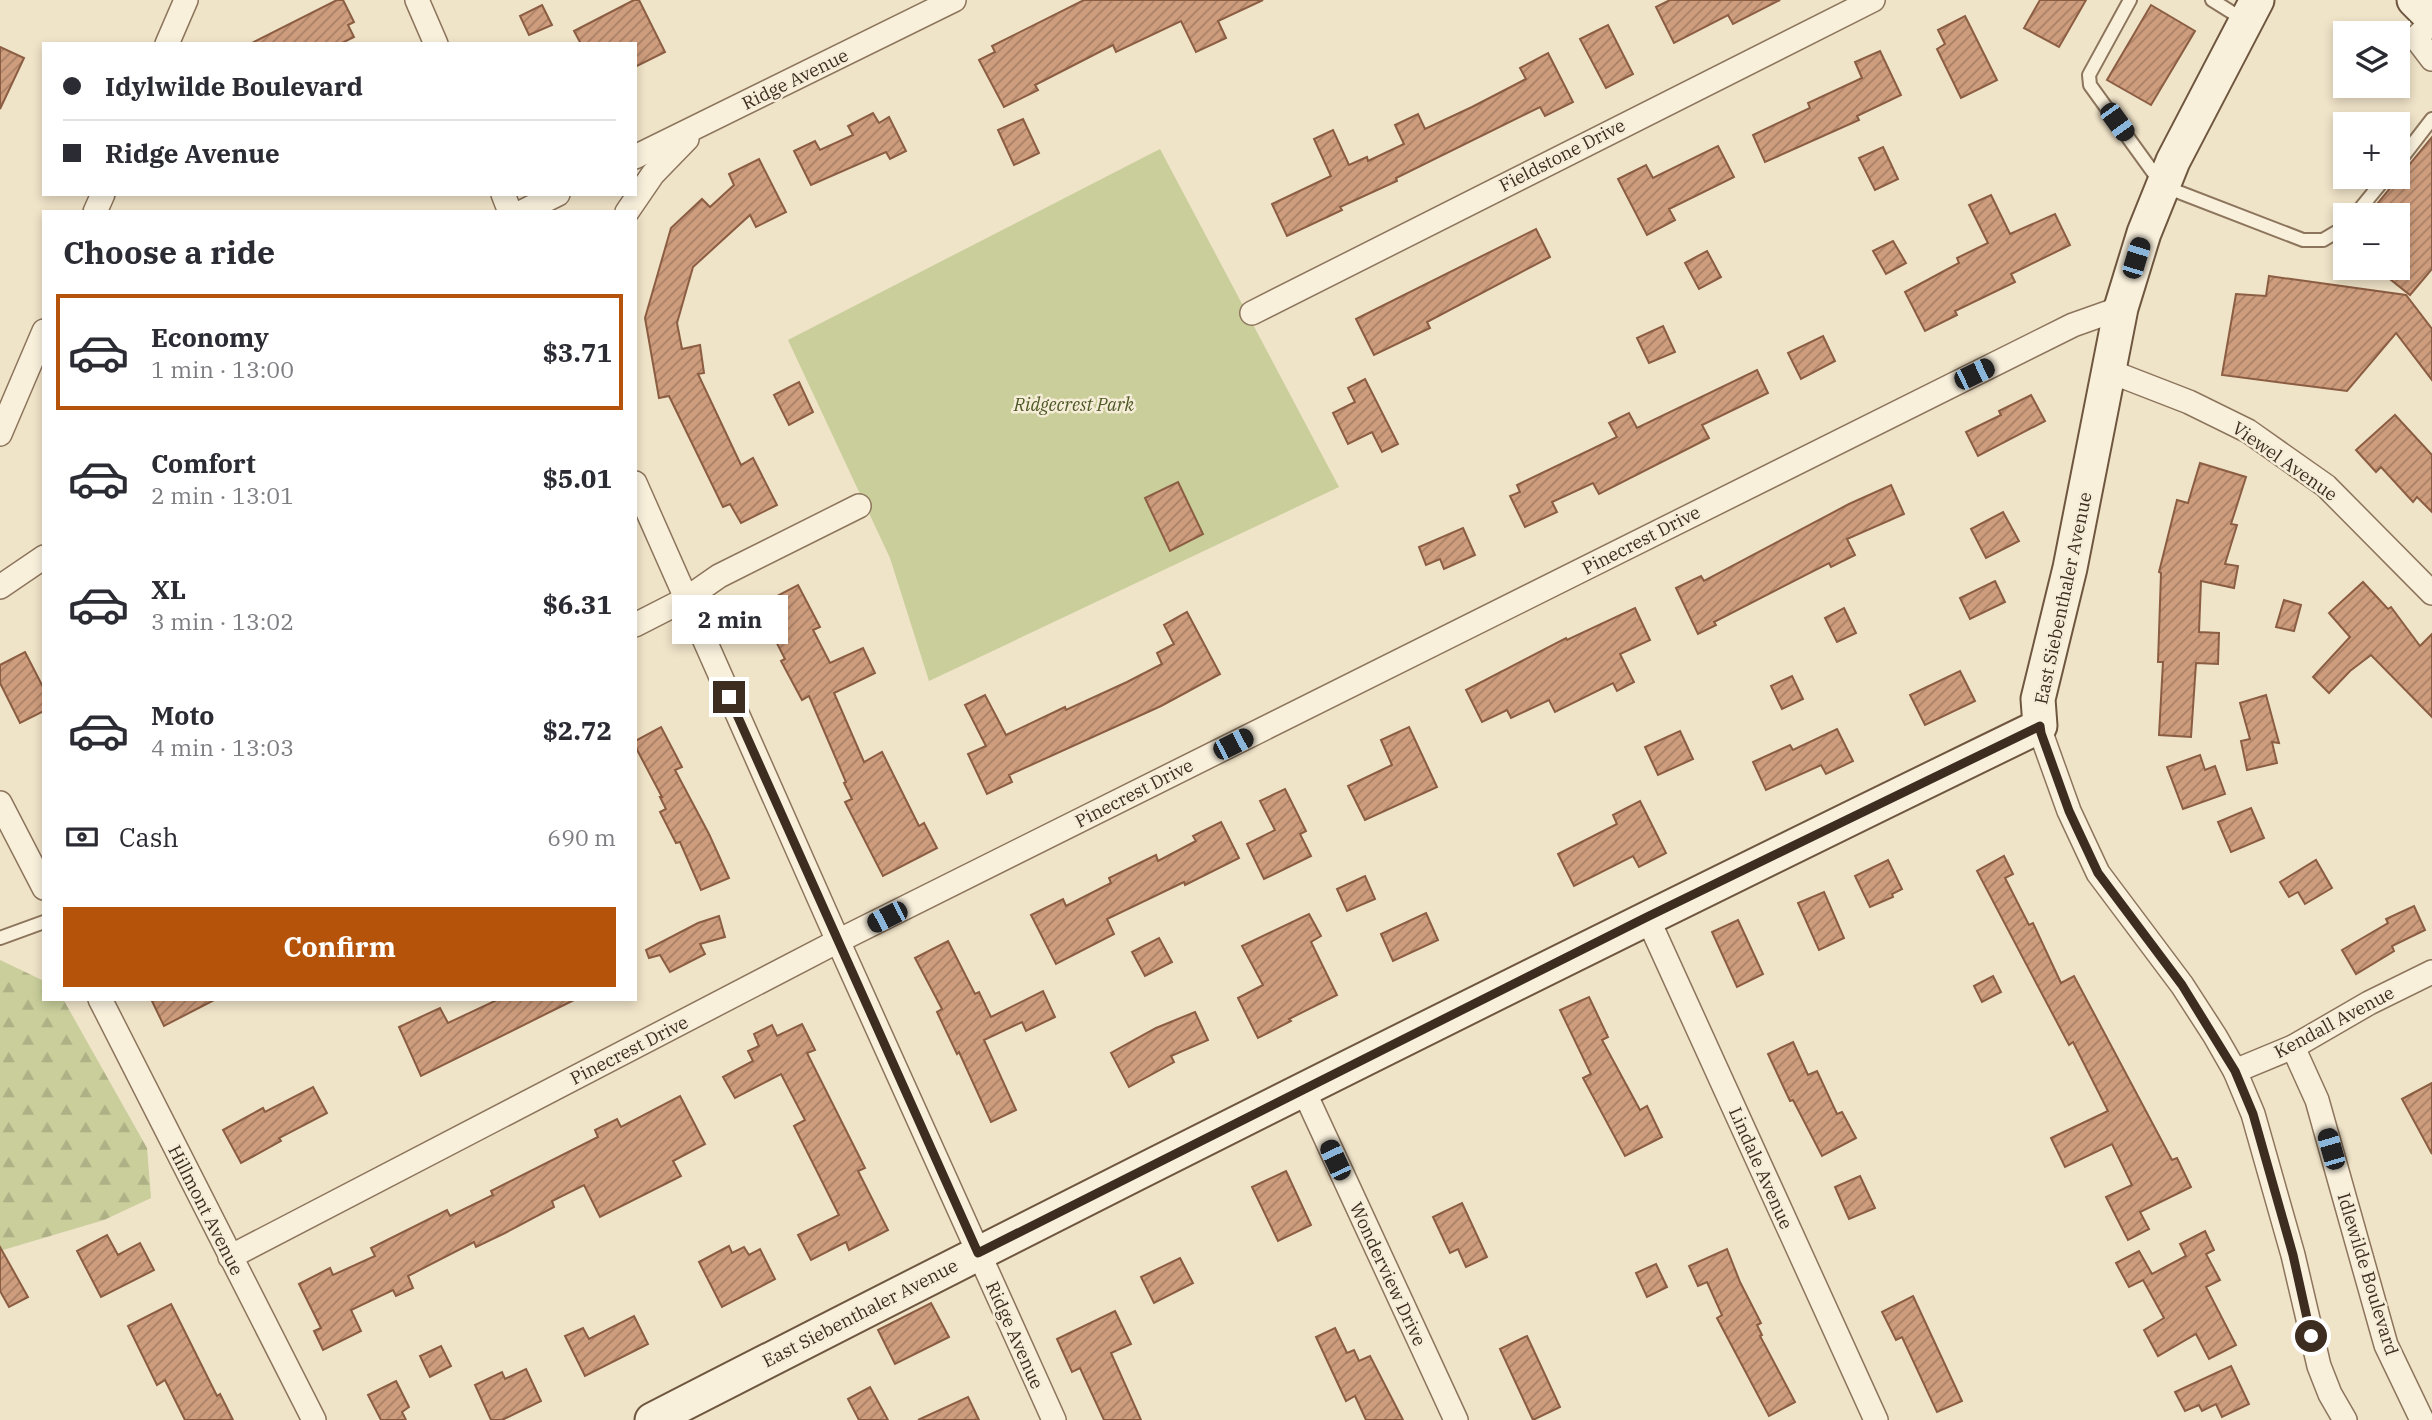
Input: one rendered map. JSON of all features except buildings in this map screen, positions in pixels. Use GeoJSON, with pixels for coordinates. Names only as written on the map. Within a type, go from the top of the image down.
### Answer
{"type":"FeatureCollection","features":[{"type":"Feature","properties":{"kind":"main road"},"geometry":{"type":"LineString","coordinates":[[2414,0],[2432,20]]}},
{"type":"Feature","properties":{"kind":"main road","name":"East Siebenthaler Avenue"},"geometry":{"type":"LineString","coordinates":[[652,1420],[1647,917],[2040,726],[2038,699],[2070,568],[2121,307],[2144,233],[2163,186],[2251,9]]}},
{"type":"Feature","properties":{"kind":"street"},"geometry":{"type":"LineString","coordinates":[[168,42],[186,0]]}},
{"type":"Feature","properties":{"kind":"street"},"geometry":{"type":"LineString","coordinates":[[417,0],[435,42]]}},
{"type":"Feature","properties":{"kind":"street","name":"Ridge Avenue"},"geometry":{"type":"LineString","coordinates":[[637,156],[954,0]]}},
{"type":"Feature","properties":{"kind":"street","name":"Fieldstone Drive"},"geometry":{"type":"LineString","coordinates":[[1252,313],[1873,0]]}},
{"type":"Feature","properties":{"kind":"street"},"geometry":{"type":"LineString","coordinates":[[2432,20],[2416,38],[2432,59]]}},
{"type":"Feature","properties":{"kind":"street"},"geometry":{"type":"LineString","coordinates":[[637,195],[669,157],[696,131],[719,117]]}},
{"type":"Feature","properties":{"kind":"street"},"geometry":{"type":"LineString","coordinates":[[526,210],[554,196]]}},
{"type":"Feature","properties":{"kind":"street","name":"Pinecrest Drive"},"geometry":{"type":"LineString","coordinates":[[230,1257],[838,941],[2073,325],[2121,307]]}},
{"type":"Feature","properties":{"kind":"street"},"geometry":{"type":"LineString","coordinates":[[0,434],[42,336]]}},
{"type":"Feature","properties":{"kind":"street","name":"Viewel Avenue"},"geometry":{"type":"LineString","coordinates":[[2109,371],[2189,402],[2248,431],[2326,486],[2432,593]]}},
{"type":"Feature","properties":{"kind":"street","name":"Ridge Avenue"},"geometry":{"type":"LineString","coordinates":[[637,488],[1054,1420]]}},
{"type":"Feature","properties":{"kind":"street"},"geometry":{"type":"LineString","coordinates":[[637,624],[686,599],[719,576],[859,506]]}},
{"type":"Feature","properties":{"kind":"street"},"geometry":{"type":"LineString","coordinates":[[0,587],[42,558]]}},
{"type":"Feature","properties":{"kind":"street"},"geometry":{"type":"LineString","coordinates":[[2040,726],[2069,811],[2098,873],[2182,985],[2235,1071],[2253,1114],[2293,1255],[2319,1366],[2330,1394],[2345,1420]]}},
{"type":"Feature","properties":{"kind":"street"},"geometry":{"type":"LineString","coordinates":[[0,803],[42,884]]}},
{"type":"Feature","properties":{"kind":"street","name":"Lindale Avenue"},"geometry":{"type":"LineString","coordinates":[[1647,917],[1876,1420]]}},
{"type":"Feature","properties":{"kind":"street","name":"Kendall Avenue"},"geometry":{"type":"LineString","coordinates":[[2235,1071],[2293,1046],[2432,972]]}},
{"type":"Feature","properties":{"kind":"street","name":"Hillmont Avenue"},"geometry":{"type":"LineString","coordinates":[[101,1001],[314,1420]]}},
{"type":"Feature","properties":{"kind":"street","name":"Idlewilde Boulevard"},"geometry":{"type":"LineString","coordinates":[[2293,1046],[2317,1100],[2386,1345],[2423,1420]]}},
{"type":"Feature","properties":{"kind":"street","name":"Wonderview Drive"},"geometry":{"type":"LineString","coordinates":[[1303,1089],[1456,1420]]}},
{"type":"Feature","properties":{"kind":"lane"},"geometry":{"type":"LineString","coordinates":[[2130,0],[2089,75],[2090,85],[2163,186],[2303,240],[2323,240],[2333,235]]}},
{"type":"Feature","properties":{"kind":"lane"},"geometry":{"type":"LineString","coordinates":[[2211,0],[2251,9]]}},
{"type":"Feature","properties":{"kind":"lane"},"geometry":{"type":"LineString","coordinates":[[2410,147],[2432,119]]}},
{"type":"Feature","properties":{"kind":"lane"},"geometry":{"type":"LineString","coordinates":[[2365,203],[2376,189]]}},
{"type":"Feature","properties":{"kind":"lane"},"geometry":{"type":"LineString","coordinates":[[0,938],[42,923]]}},
{"type":"Feature","properties":{"kind":"green space","name":"Ridgecrest Park"},"geometry":{"type":"Polygon","coordinates":[[[1160,149],[1339,487],[929,681],[890,558],[788,340],[1160,149]]]}},
{"type":"Feature","properties":{"kind":"green space"},"geometry":{"type":"Polygon","coordinates":[[[0,960],[42,980],[42,1001],[64,1001],[147,1148],[151,1198],[104,1220],[3,1250],[0,1256],[0,960]]]}},
{"type":"Feature","properties":{"kind":"route"},"geometry":{"type":"LineString","coordinates":[[729,697],[978,1253],[1647,917],[2040,726],[2069,811],[2098,873],[2182,985],[2235,1071],[2253,1114],[2293,1255],[2311,1336]]}}]}
